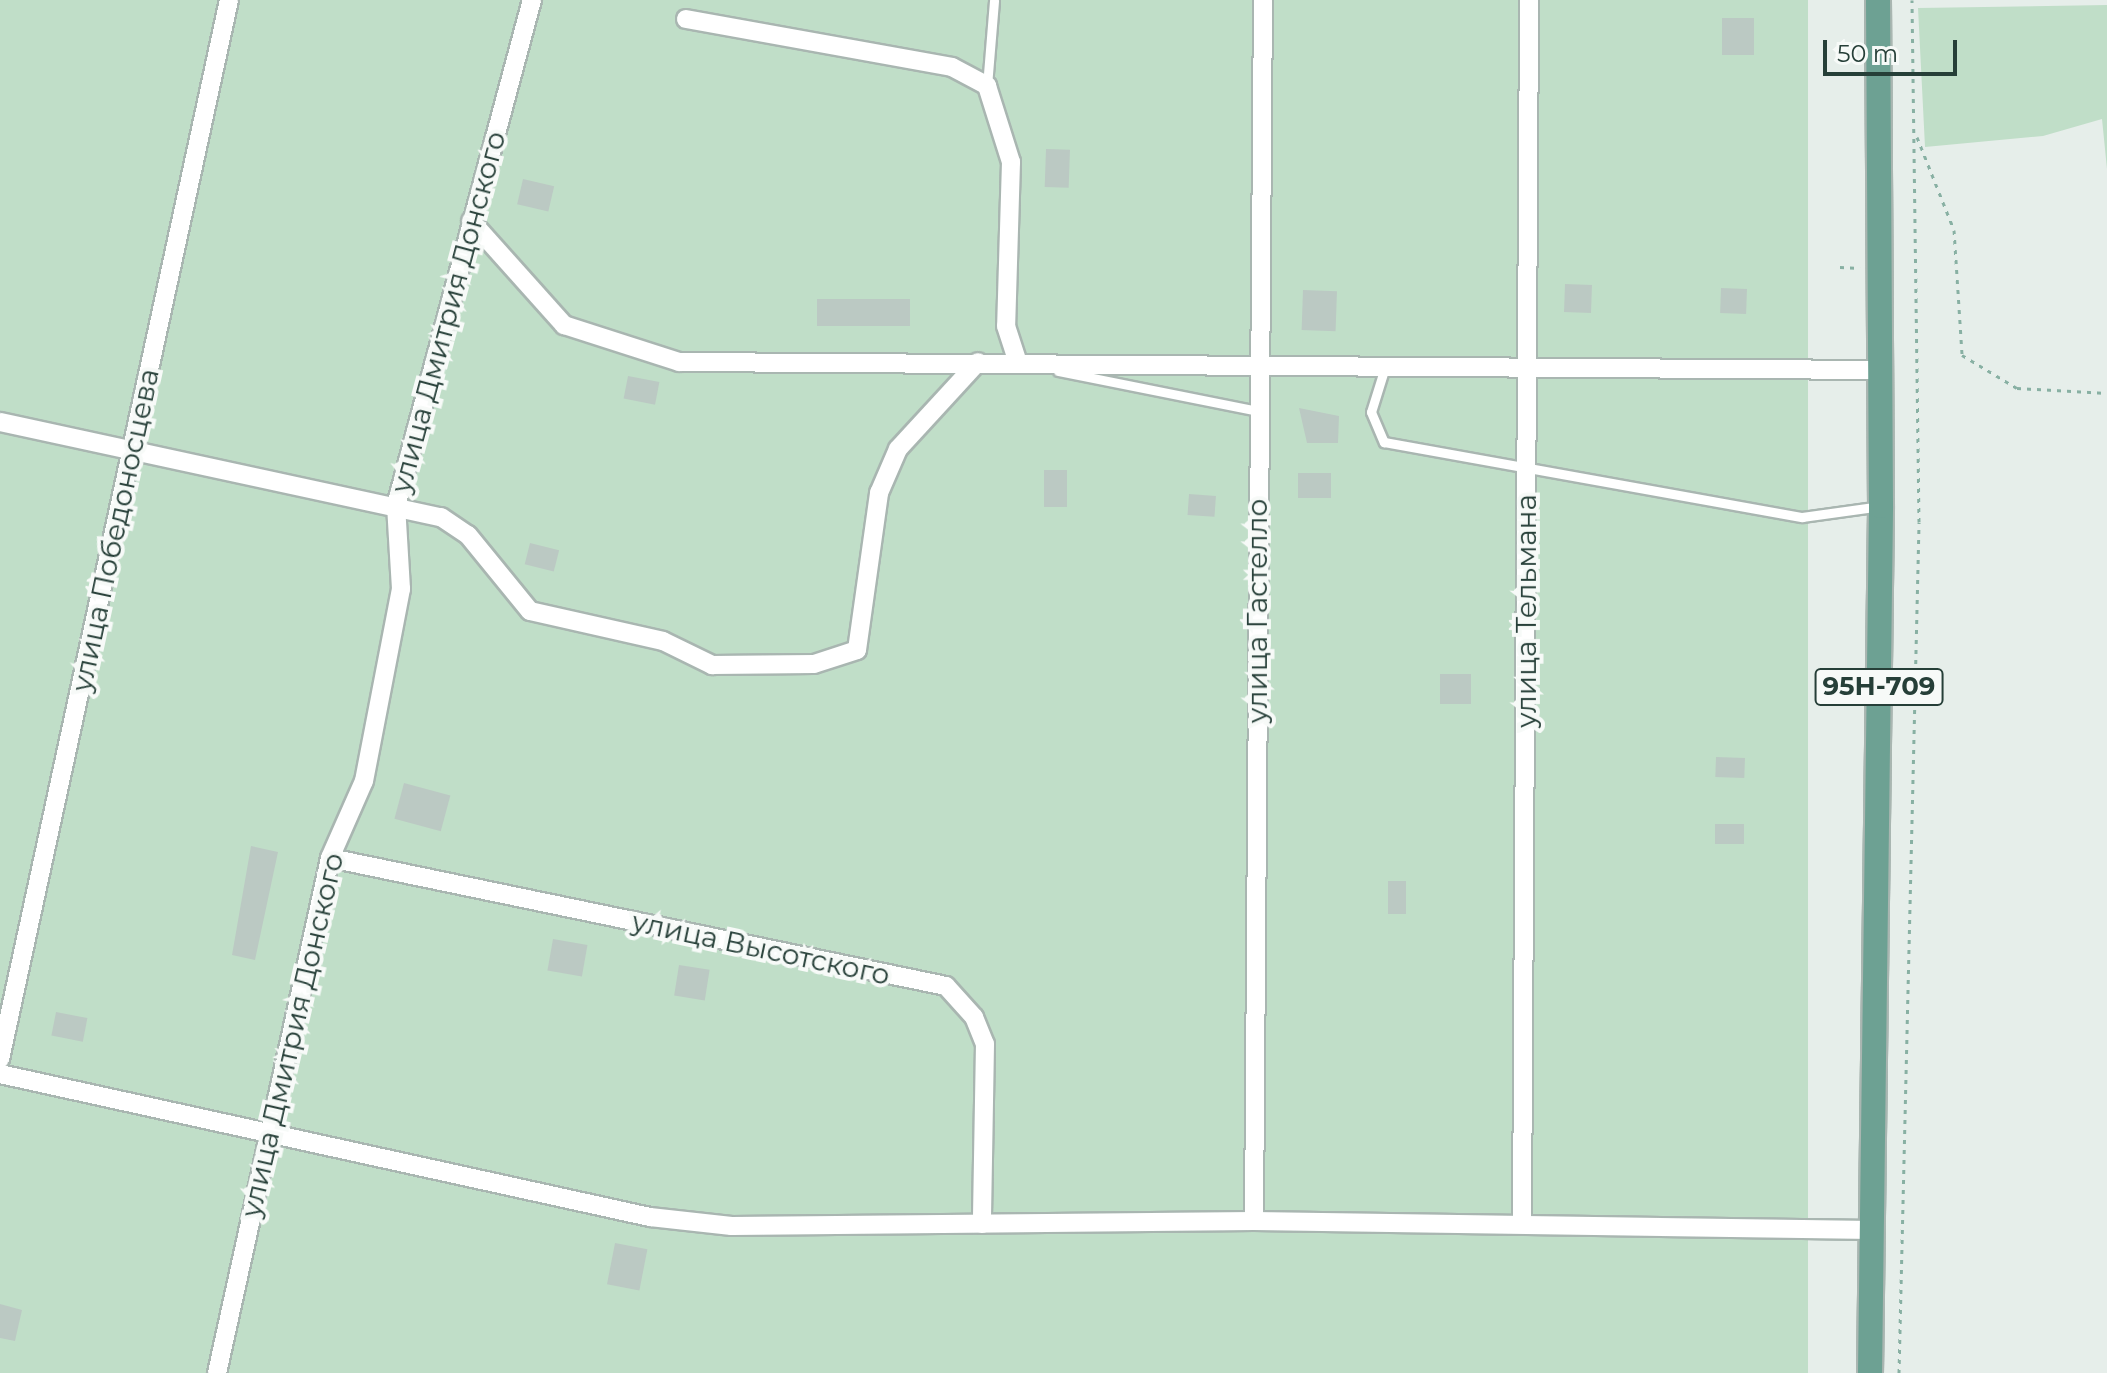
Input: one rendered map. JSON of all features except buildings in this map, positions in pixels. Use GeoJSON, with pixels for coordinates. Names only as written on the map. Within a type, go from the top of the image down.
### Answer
{"type":"FeatureCollection","features":[{"type":"Feature","properties":{"kind":"main road","name":"95Н-709"},"geometry":{"type":"LineString","coordinates":[[1870,1373],[1881,506],[1878,0]]}},
{"type":"Feature","properties":{"kind":"street","name":"улица Победоносцева"},"geometry":{"type":"LineString","coordinates":[[0,1059],[229,0]]}},
{"type":"Feature","properties":{"kind":"street","name":"улица Дмитрия Донского"},"geometry":{"type":"LineString","coordinates":[[217,1373],[330,858],[364,781],[401,589],[396,506],[532,0]]}},
{"type":"Feature","properties":{"kind":"street","name":"улица Гастелло"},"geometry":{"type":"LineString","coordinates":[[1254,1221],[1263,0]]}},
{"type":"Feature","properties":{"kind":"street","name":"улица Тельмана"},"geometry":{"type":"LineString","coordinates":[[1522,1223],[1529,0]]}},
{"type":"Feature","properties":{"kind":"street"},"geometry":{"type":"LineString","coordinates":[[686,19],[952,67],[987,86],[1011,162],[1006,326],[1017,360]]}},
{"type":"Feature","properties":{"kind":"street"},"geometry":{"type":"LineString","coordinates":[[471,221],[564,325],[679,362],[1017,360],[1259,367],[1879,370]]}},
{"type":"Feature","properties":{"kind":"street"},"geometry":{"type":"LineString","coordinates":[[0,422],[441,517],[468,535],[530,611],[663,641],[712,665],[842,660],[857,650],[863,632],[879,493],[898,449],[978,362]]}},
{"type":"Feature","properties":{"kind":"street","name":"улица Высотского"},"geometry":{"type":"LineString","coordinates":[[330,858],[946,986],[974,1017],[985,1044],[982,1224]]}},
{"type":"Feature","properties":{"kind":"street"},"geometry":{"type":"LineString","coordinates":[[0,1074],[650,1217],[732,1226],[1254,1221],[1873,1230]]}},
{"type":"Feature","properties":{"kind":"lane"},"geometry":{"type":"LineString","coordinates":[[987,86],[994,0]]}},
{"type":"Feature","properties":{"kind":"lane"},"geometry":{"type":"LineString","coordinates":[[1017,360],[1258,411]]}},
{"type":"Feature","properties":{"kind":"lane"},"geometry":{"type":"LineString","coordinates":[[1385,367],[1371,412],[1384,442],[1527,463],[1660,496],[1802,517],[1881,506]]}},
{"type":"Feature","properties":{"kind":"path"},"geometry":{"type":"LineString","coordinates":[[1899,1373],[1919,538],[1912,0]]}},
{"type":"Feature","properties":{"kind":"path"},"geometry":{"type":"LineString","coordinates":[[1915,132],[1954,230],[1962,355],[2017,388],[2107,393]]}},
{"type":"Feature","properties":{"kind":"green space"},"geometry":{"type":"Polygon","coordinates":[[[0,0],[1808,0],[1808,1373],[0,1373],[0,0]]]}},
{"type":"Feature","properties":{"kind":"green space"},"geometry":{"type":"Polygon","coordinates":[[[2107,5],[2107,169],[2102,119],[2043,136],[1925,147],[1918,8],[2107,5]]]}}]}
